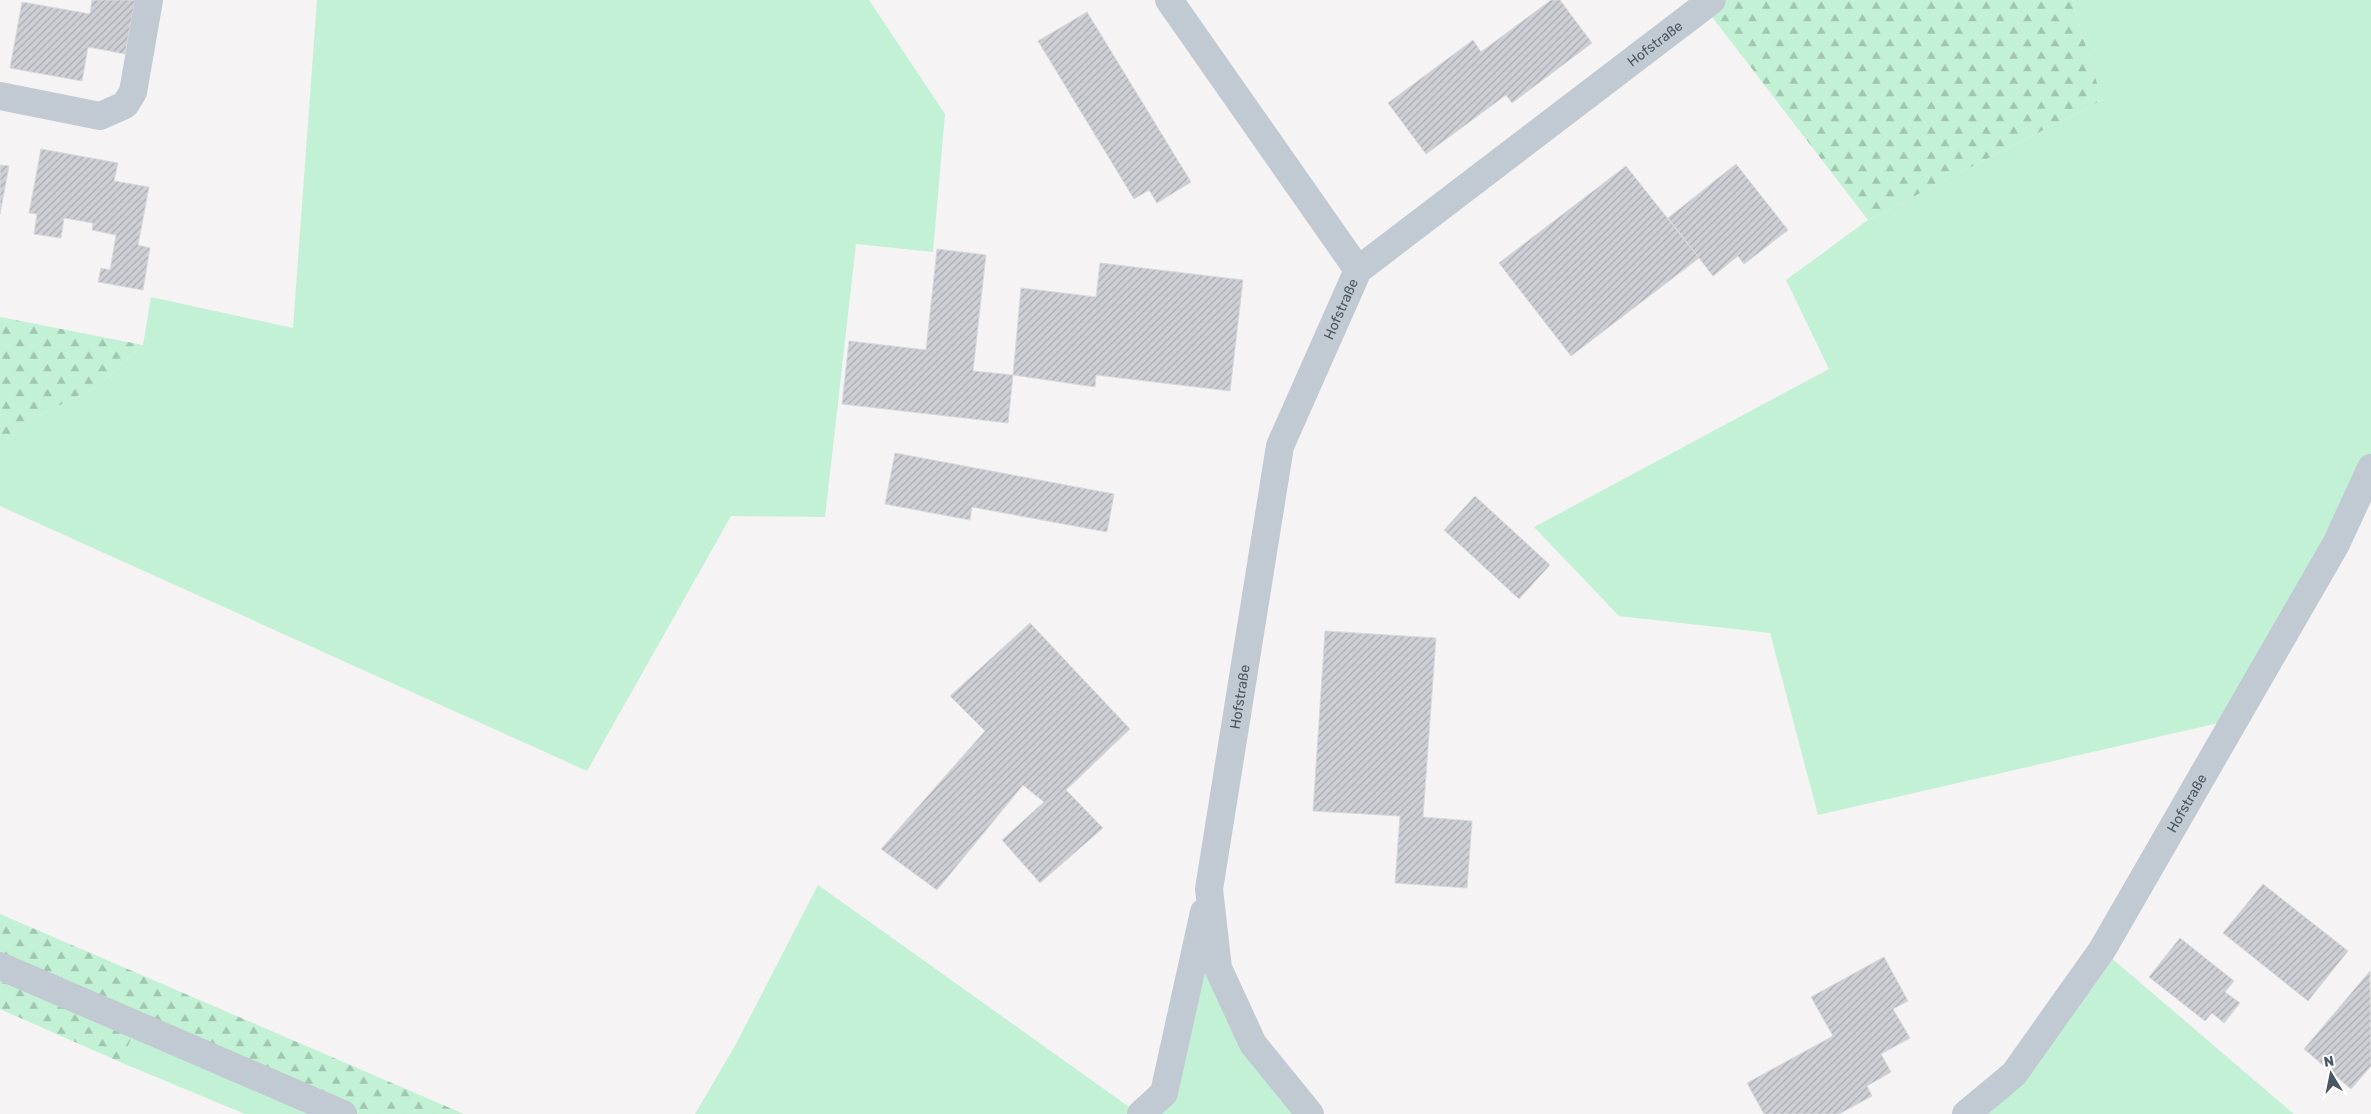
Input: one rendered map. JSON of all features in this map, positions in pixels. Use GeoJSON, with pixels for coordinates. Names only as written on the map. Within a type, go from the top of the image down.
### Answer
{"type":"FeatureCollection","features":[{"type":"Feature","properties":{"kind":"street"},"geometry":{"type":"LineString","coordinates":[[0,96],[100,116],[125,105],[133,92],[149,0]]}},
{"type":"Feature","properties":{"kind":"street","name":"Hofstraße"},"geometry":{"type":"LineString","coordinates":[[1169,0],[1358,270]]}},
{"type":"Feature","properties":{"kind":"street","name":"Hofstraße"},"geometry":{"type":"LineString","coordinates":[[1310,1114],[1254,1044],[1218,968],[1209,889],[1280,446],[1358,270],[1712,0]]}},
{"type":"Feature","properties":{"kind":"street","name":"Hofstraße"},"geometry":{"type":"LineString","coordinates":[[1966,1114],[2014,1074],[2102,950],[2336,544],[2371,468]]}},
{"type":"Feature","properties":{"kind":"street"},"geometry":{"type":"LineString","coordinates":[[1141,1114],[1164,1092],[1209,889]]}},
{"type":"Feature","properties":{"kind":"street"},"geometry":{"type":"LineString","coordinates":[[0,966],[343,1114]]}},
{"type":"Feature","properties":{"kind":"green space"},"geometry":{"type":"Polygon","coordinates":[[[317,0],[869,0],[945,114],[933,252],[856,244],[825,517],[731,516],[587,771],[0,506],[0,463],[16,427],[98,386],[143,345],[151,297],[293,328],[317,0]]]}},
{"type":"Feature","properties":{"kind":"green space"},"geometry":{"type":"Polygon","coordinates":[[[1712,0],[2072,0],[2102,100],[1868,220],[1703,5],[1712,0]]]}},
{"type":"Feature","properties":{"kind":"green space"},"geometry":{"type":"Polygon","coordinates":[[[2072,0],[2371,0],[2371,468],[2236,719],[1818,815],[1770,633],[1619,616],[1534,527],[1829,369],[1786,280],[1868,220],[2102,100],[2072,0]]]}},
{"type":"Feature","properties":{"kind":"green space"},"geometry":{"type":"Polygon","coordinates":[[[0,317],[143,345],[98,386],[16,427],[0,463],[0,317]]]}},
{"type":"Feature","properties":{"kind":"green space"},"geometry":{"type":"Polygon","coordinates":[[[818,885],[1139,1114],[695,1114],[736,1044],[818,885]]]}},
{"type":"Feature","properties":{"kind":"green space"},"geometry":{"type":"Polygon","coordinates":[[[1209,889],[1218,968],[1310,1114],[1141,1114],[1164,1092],[1209,889]]]}},
{"type":"Feature","properties":{"kind":"green space"},"geometry":{"type":"Polygon","coordinates":[[[0,914],[464,1114],[343,1114],[137,1027],[120,1062],[0,1009],[0,914]]]}},
{"type":"Feature","properties":{"kind":"green space"},"geometry":{"type":"Polygon","coordinates":[[[2102,950],[2294,1114],[1966,1114],[2102,950]]]}},
{"type":"Feature","properties":{"kind":"green space"},"geometry":{"type":"Polygon","coordinates":[[[137,1027],[343,1114],[245,1114],[120,1062],[137,1027]]]}},
{"type":"Feature","properties":{"kind":"building"},"geometry":{"type":"Polygon","coordinates":[[[92,0],[135,0],[125,54],[88,47],[82,81],[10,68],[22,2],[90,14],[92,0]]]}},
{"type":"Feature","properties":{"kind":"building"},"geometry":{"type":"Polygon","coordinates":[[[1551,0],[1560,0],[1592,43],[1512,103],[1506,95],[1426,154],[1388,103],[1473,40],[1481,52],[1551,0]]]}},
{"type":"Feature","properties":{"kind":"building"},"geometry":{"type":"Polygon","coordinates":[[[1087,12],[1191,182],[1157,203],[1149,190],[1134,199],[1038,41],[1087,12]]]}},
{"type":"Feature","properties":{"kind":"building"},"geometry":{"type":"Polygon","coordinates":[[[41,149],[118,163],[114,181],[149,187],[138,245],[150,248],[143,290],[98,282],[101,268],[110,270],[116,235],[92,230],[93,223],[64,218],[61,238],[34,234],[37,214],[29,213],[41,149]]]}},
{"type":"Feature","properties":{"kind":"building"},"geometry":{"type":"Polygon","coordinates":[[[1736,164],[1788,230],[1744,264],[1738,256],[1713,276],[1668,218],[1736,164]]]}},
{"type":"Feature","properties":{"kind":"building"},"geometry":{"type":"Polygon","coordinates":[[[0,165],[9,166],[0,214],[0,165]]]}},
{"type":"Feature","properties":{"kind":"building"},"geometry":{"type":"Polygon","coordinates":[[[1626,166],[1699,258],[1571,356],[1499,263],[1626,166]]]}},
{"type":"Feature","properties":{"kind":"building"},"geometry":{"type":"Polygon","coordinates":[[[937,249],[986,255],[973,371],[1013,375],[1008,423],[842,404],[849,341],[926,350],[937,249]]]}},
{"type":"Feature","properties":{"kind":"building"},"geometry":{"type":"Polygon","coordinates":[[[1100,263],[1243,280],[1230,391],[1096,375],[1095,387],[1013,375],[1021,288],[1096,297],[1100,263]]]}},
{"type":"Feature","properties":{"kind":"building"},"geometry":{"type":"Polygon","coordinates":[[[895,453],[1114,494],[1107,532],[972,507],[970,520],[885,504],[895,453]]]}},
{"type":"Feature","properties":{"kind":"building"},"geometry":{"type":"Polygon","coordinates":[[[1475,496],[1550,565],[1519,599],[1444,530],[1475,496]]]}},
{"type":"Feature","properties":{"kind":"building"},"geometry":{"type":"Polygon","coordinates":[[[1030,623],[1130,729],[1066,790],[1103,828],[1040,883],[1002,840],[1044,802],[1023,785],[937,890],[881,849],[985,731],[950,696],[1030,623]]]}},
{"type":"Feature","properties":{"kind":"building"},"geometry":{"type":"Polygon","coordinates":[[[1325,631],[1436,638],[1423,817],[1472,821],[1467,888],[1395,883],[1400,816],[1313,811],[1325,631]]]}},
{"type":"Feature","properties":{"kind":"building"},"geometry":{"type":"Polygon","coordinates":[[[2263,884],[2348,951],[2308,1001],[2223,933],[2263,884]]]}},
{"type":"Feature","properties":{"kind":"building"},"geometry":{"type":"Polygon","coordinates":[[[2180,938],[2234,981],[2225,992],[2240,1003],[2224,1023],[2212,1013],[2205,1021],[2149,977],[2180,938]]]}},
{"type":"Feature","properties":{"kind":"building"},"geometry":{"type":"Polygon","coordinates":[[[1884,957],[1908,1001],[1893,1009],[1910,1038],[1881,1054],[1891,1072],[1867,1086],[1872,1096],[1839,1114],[1764,1114],[1747,1083],[1833,1036],[1811,997],[1884,957]]]}},
{"type":"Feature","properties":{"kind":"building"},"geometry":{"type":"Polygon","coordinates":[[[2370,971],[2371,1066],[2351,1089],[2304,1049],[2370,971]]]}}]}
